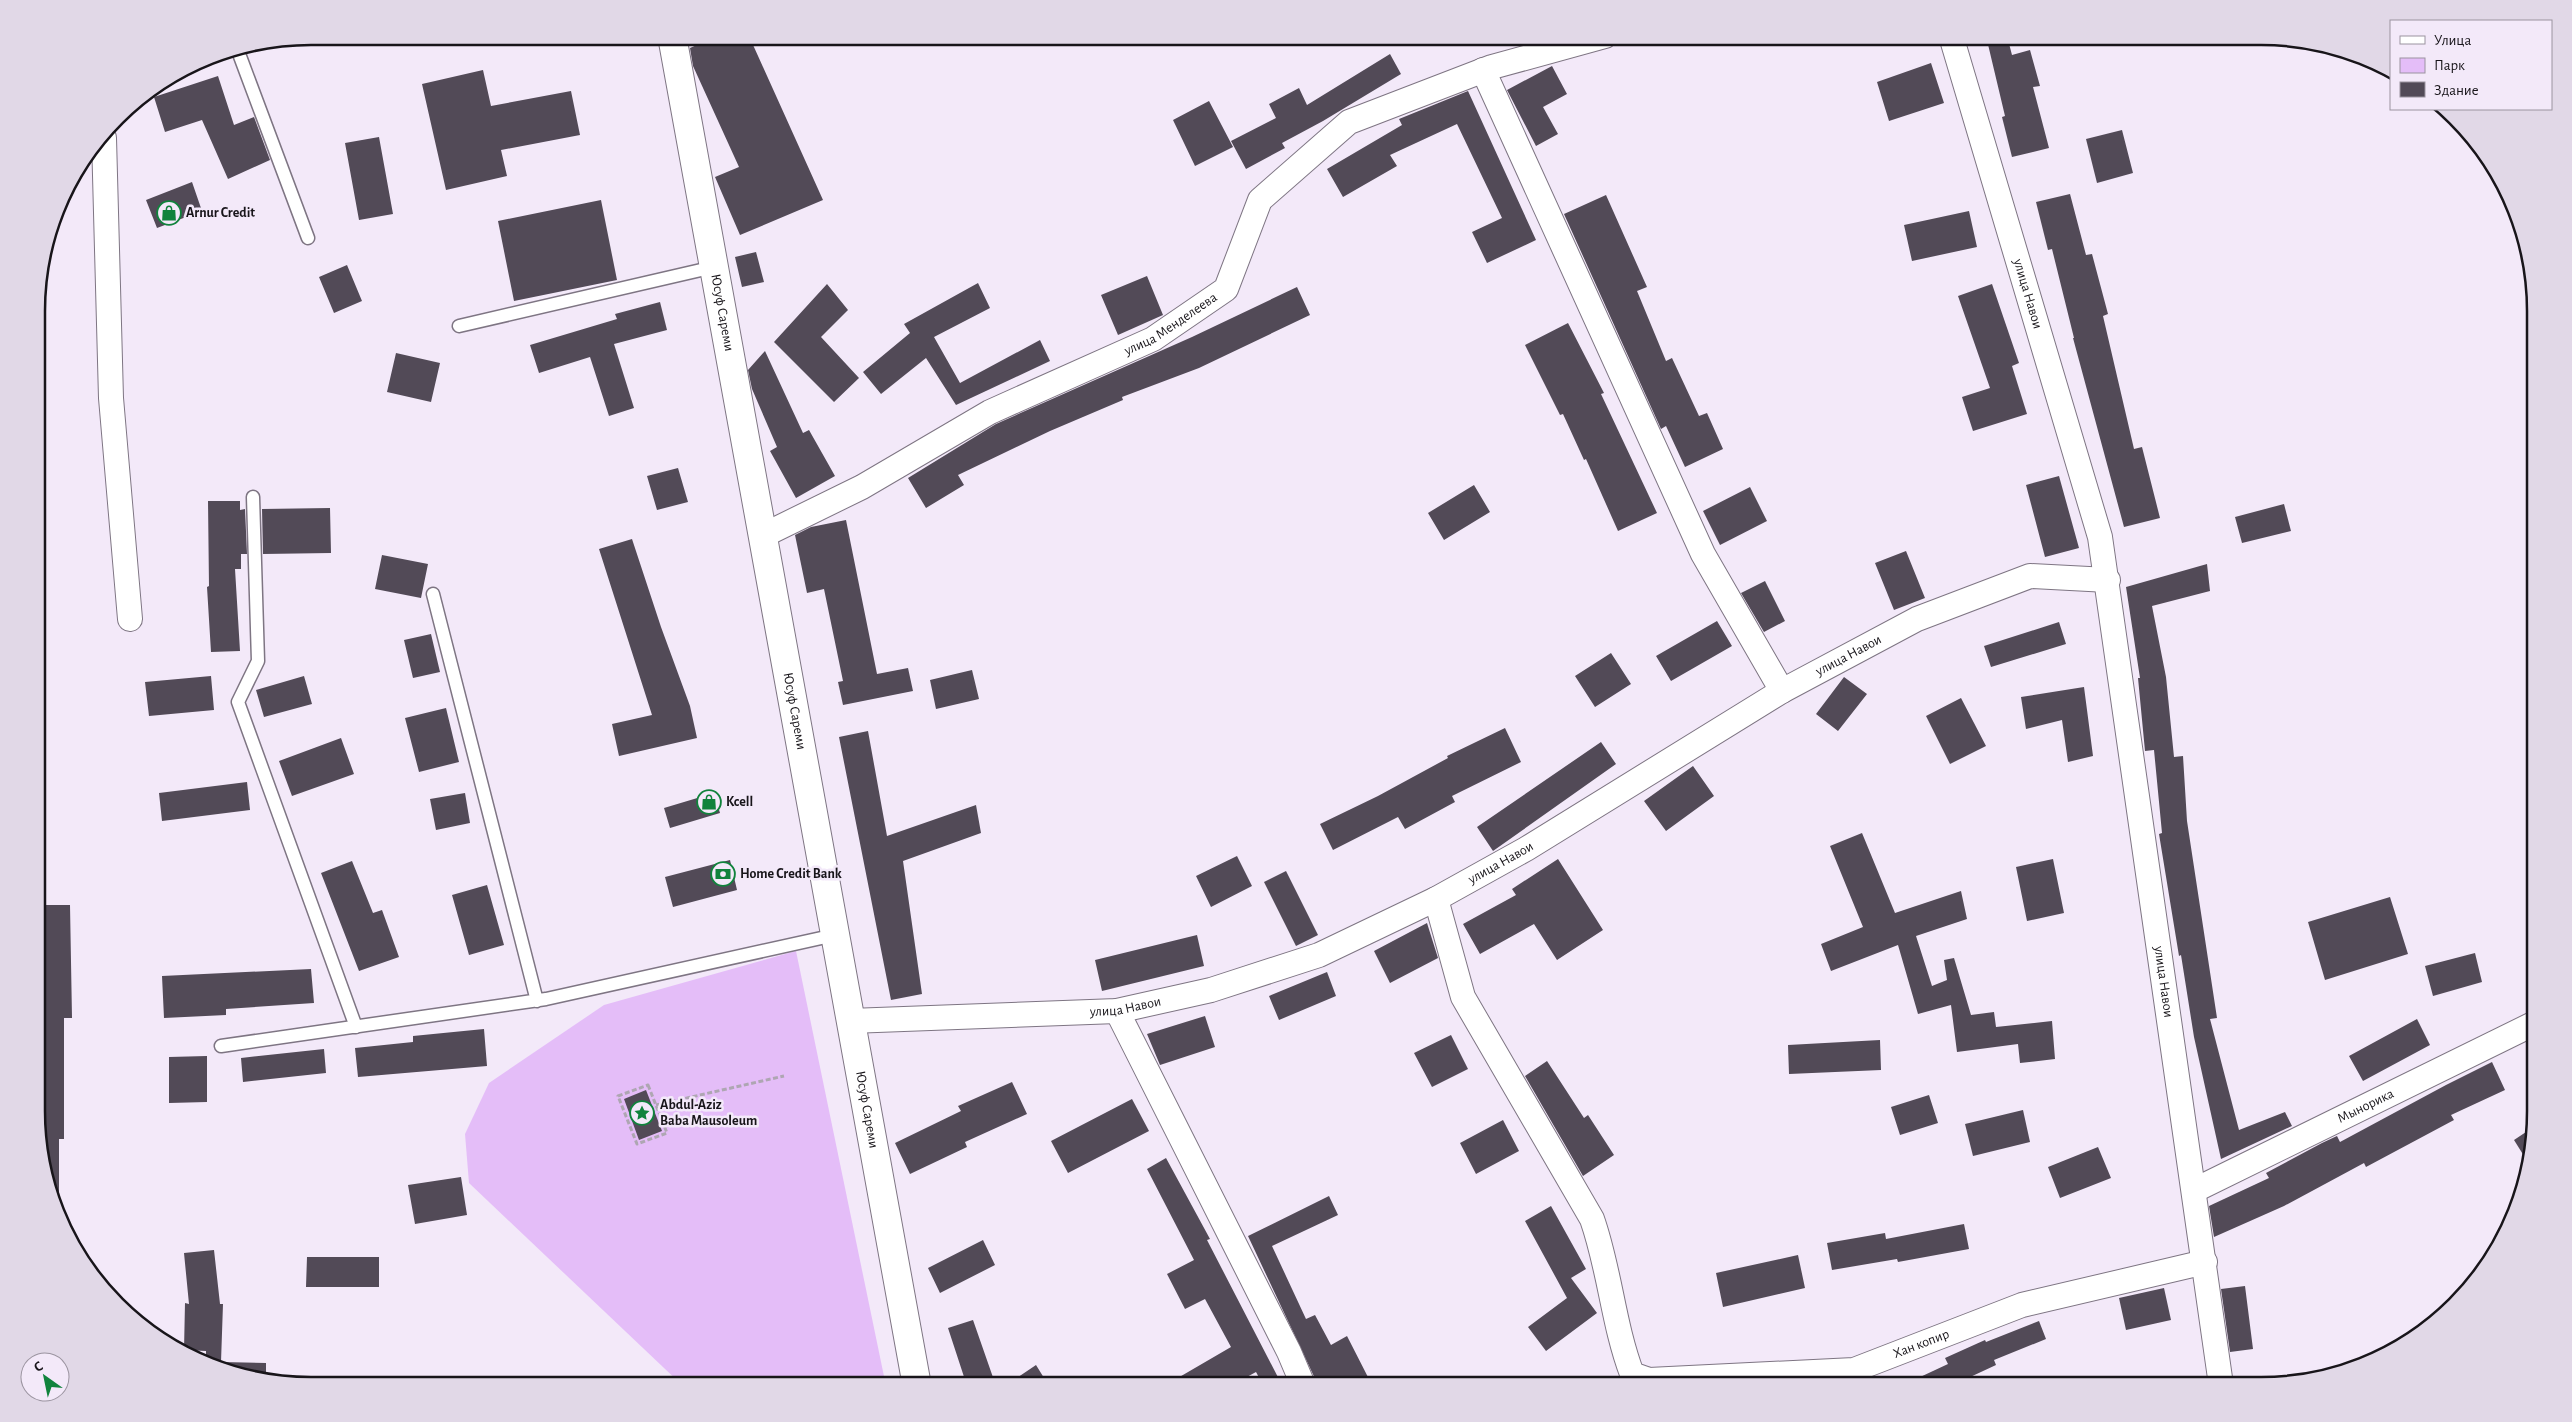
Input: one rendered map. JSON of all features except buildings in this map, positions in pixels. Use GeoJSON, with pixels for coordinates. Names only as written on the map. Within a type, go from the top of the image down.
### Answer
{"type":"FeatureCollection","features":[{"type":"Feature","properties":{"kind":"main road","name":"Юсуф Сареми"},"geometry":{"type":"LineString","coordinates":[[674,45],[915,1377]]}},
{"type":"Feature","properties":{"kind":"street","name":"улица Менделеева"},"geometry":{"type":"LineString","coordinates":[[762,536],[862,487],[990,412],[1153,339],[1226,289],[1260,200],[1349,122],[1483,70],[1573,45]]}},
{"type":"Feature","properties":{"kind":"street","name":"улица Навои"},"geometry":{"type":"LineString","coordinates":[[1954,45],[2100,537],[2108,580],[2220,1377]]}},
{"type":"Feature","properties":{"kind":"street"},"geometry":{"type":"LineString","coordinates":[[1483,70],[1703,554],[1782,691]]}},
{"type":"Feature","properties":{"kind":"street"},"geometry":{"type":"LineString","coordinates":[[104,144],[111,398],[130,619]]}},
{"type":"Feature","properties":{"kind":"street","name":"улица Навои"},"geometry":{"type":"LineString","coordinates":[[850,1021],[1117,1011],[1211,990],[1319,955],[1436,899],[1526,849],[1782,691],[1917,619],[2030,576],[2108,580]]}},
{"type":"Feature","properties":{"kind":"street","name":"Хан копир"},"geometry":{"type":"LineString","coordinates":[[1436,899],[1463,997],[1592,1219],[1603,1250],[1625,1357],[1632,1374],[1641,1377]]}},
{"type":"Feature","properties":{"kind":"street"},"geometry":{"type":"LineString","coordinates":[[1117,1011],[1289,1352],[1299,1377]]}},
{"type":"Feature","properties":{"kind":"street","name":"Мынорика"},"geometry":{"type":"LineString","coordinates":[[2195,1190],[2527,1027]]}},
{"type":"Feature","properties":{"kind":"street","name":"Хан копир"},"geometry":{"type":"LineString","coordinates":[[1711,1377],[1854,1370],[2022,1305],[2204,1262]]}},
{"type":"Feature","properties":{"kind":"lane"},"geometry":{"type":"LineString","coordinates":[[239,55],[308,238]]}},
{"type":"Feature","properties":{"kind":"lane"},"geometry":{"type":"LineString","coordinates":[[459,326],[714,267]]}},
{"type":"Feature","properties":{"kind":"lane"},"geometry":{"type":"LineString","coordinates":[[253,497],[258,661],[238,702],[356,1027]]}},
{"type":"Feature","properties":{"kind":"lane"},"geometry":{"type":"LineString","coordinates":[[433,594],[537,1001]]}},
{"type":"Feature","properties":{"kind":"lane"},"geometry":{"type":"LineString","coordinates":[[221,1046],[537,1001],[835,935]]}},
{"type":"Feature","properties":{"kind":"path"},"geometry":{"type":"LineString","coordinates":[[656,1105],[784,1076]]}},
{"type":"Feature","properties":{"kind":"path"},"geometry":{"type":"LineString","coordinates":[[648,1085],[656,1105],[667,1133],[636,1144],[618,1096],[648,1085]]}},
{"type":"Feature","properties":{"kind":"green space"},"geometry":{"type":"Polygon","coordinates":[[[796,951],[884,1377],[674,1377],[469,1183],[465,1134],[489,1083],[604,1005],[796,951]]]}},
{"type":"Feature","properties":{"kind":"place","name":"Arnur Credit"},"geometry":{"type":"Point","coordinates":[169,213]}},
{"type":"Feature","properties":{"kind":"place","name":"Kcell"},"geometry":{"type":"Point","coordinates":[709,802]}},
{"type":"Feature","properties":{"kind":"place","name":"Home Credit Bank"},"geometry":{"type":"Point","coordinates":[723,874]}},
{"type":"Feature","properties":{"kind":"place","name":"Abdul-Aziz Baba Mausoleum"},"geometry":{"type":"Point","coordinates":[642,1113]}}]}
